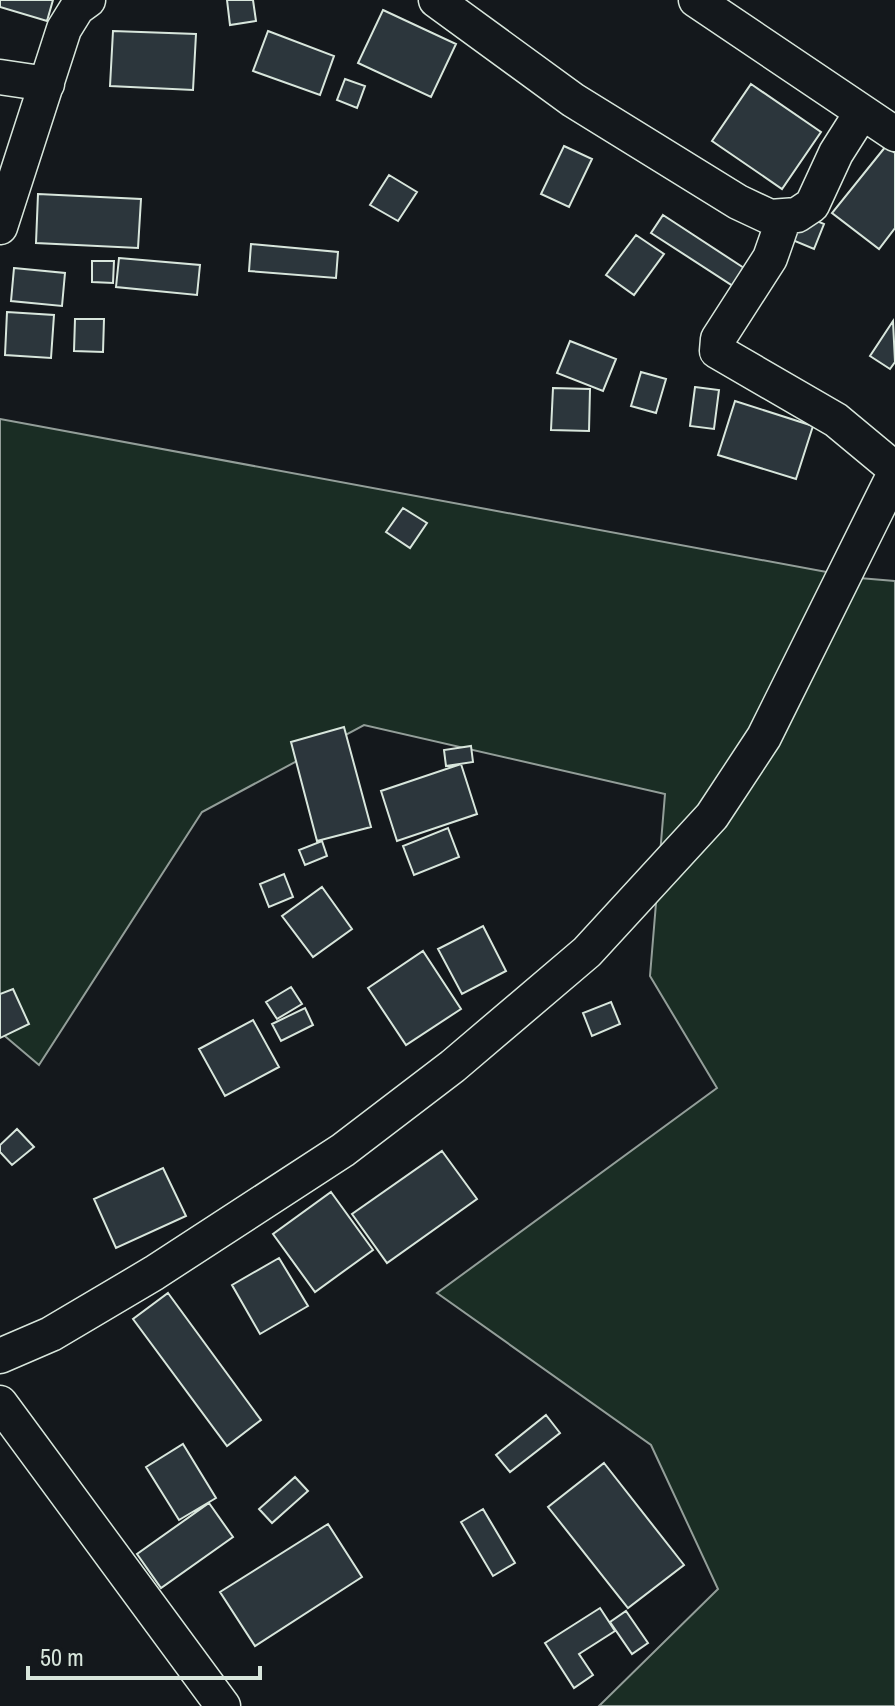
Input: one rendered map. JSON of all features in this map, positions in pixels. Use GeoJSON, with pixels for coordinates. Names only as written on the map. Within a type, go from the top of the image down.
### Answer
{"type":"FeatureCollection","features":[{"type":"Feature","properties":{"kind":"street"},"geometry":{"type":"LineString","coordinates":[[0,227],[64,29],[77,8],[88,0]]}},
{"type":"Feature","properties":{"kind":"street"},"geometry":{"type":"LineString","coordinates":[[436,0],[553,86],[656,153],[738,202],[770,217],[797,215],[812,205],[836,153],[862,112]]}},
{"type":"Feature","properties":{"kind":"street"},"geometry":{"type":"LineString","coordinates":[[696,0],[895,134]]}},
{"type":"Feature","properties":{"kind":"street"},"geometry":{"type":"LineString","coordinates":[[0,77],[47,84]]}},
{"type":"Feature","properties":{"kind":"street"},"geometry":{"type":"LineString","coordinates":[[0,1356],[51,1334],[154,1273],[343,1150],[453,1066],[587,952],[712,816],[764,737],[895,471],[836,420],[717,351],[718,339],[770,258],[784,218]]}},
{"type":"Feature","properties":{"kind":"street"},"geometry":{"type":"LineString","coordinates":[[0,1403],[223,1706]]}},
{"type":"Feature","properties":{"kind":"green space"},"geometry":{"type":"Polygon","coordinates":[[[0,419],[859,578],[895,581],[895,1706],[599,1706],[718,1589],[651,1445],[437,1293],[717,1088],[650,976],[665,794],[364,725],[202,812],[39,1065],[0,1032],[0,419]]]}},
{"type":"Feature","properties":{"kind":"building"},"geometry":{"type":"Polygon","coordinates":[[[0,0],[53,0],[47,21],[0,7],[0,0]]]}},
{"type":"Feature","properties":{"kind":"building"},"geometry":{"type":"Polygon","coordinates":[[[227,0],[253,0],[256,21],[230,25],[227,0]]]}},
{"type":"Feature","properties":{"kind":"building"},"geometry":{"type":"Polygon","coordinates":[[[383,10],[456,44],[431,97],[358,63],[383,10]]]}},
{"type":"Feature","properties":{"kind":"building"},"geometry":{"type":"Polygon","coordinates":[[[113,31],[196,34],[193,90],[110,86],[113,31]]]}},
{"type":"Feature","properties":{"kind":"building"},"geometry":{"type":"Polygon","coordinates":[[[268,31],[334,56],[320,95],[253,71],[268,31]]]}},
{"type":"Feature","properties":{"kind":"building"},"geometry":{"type":"Polygon","coordinates":[[[345,79],[365,86],[357,108],[337,100],[345,79]]]}},
{"type":"Feature","properties":{"kind":"building"},"geometry":{"type":"Polygon","coordinates":[[[751,84],[821,132],[782,189],[712,141],[751,84]]]}},
{"type":"Feature","properties":{"kind":"building"},"geometry":{"type":"Polygon","coordinates":[[[564,146],[592,159],[569,207],[541,194],[564,146]]]}},
{"type":"Feature","properties":{"kind":"building"},"geometry":{"type":"Polygon","coordinates":[[[886,146],[895,153],[895,228],[879,249],[832,213],[886,146]]]}},
{"type":"Feature","properties":{"kind":"building"},"geometry":{"type":"Polygon","coordinates":[[[389,175],[417,192],[398,221],[370,205],[389,175]]]}},
{"type":"Feature","properties":{"kind":"building"},"geometry":{"type":"Polygon","coordinates":[[[38,194],[141,199],[138,248],[36,243],[38,194]]]}},
{"type":"Feature","properties":{"kind":"building"},"geometry":{"type":"Polygon","coordinates":[[[801,214],[824,224],[814,249],[790,239],[801,214]]]}},
{"type":"Feature","properties":{"kind":"building"},"geometry":{"type":"Polygon","coordinates":[[[663,215],[744,268],[733,286],[651,233],[663,215]]]}},
{"type":"Feature","properties":{"kind":"building"},"geometry":{"type":"Polygon","coordinates":[[[636,235],[664,254],[634,295],[606,275],[636,235]]]}},
{"type":"Feature","properties":{"kind":"building"},"geometry":{"type":"Polygon","coordinates":[[[251,244],[338,252],[336,278],[249,271],[251,244]]]}},
{"type":"Feature","properties":{"kind":"building"},"geometry":{"type":"Polygon","coordinates":[[[119,258],[200,265],[197,295],[116,287],[119,258]]]}},
{"type":"Feature","properties":{"kind":"building"},"geometry":{"type":"Polygon","coordinates":[[[92,261],[114,261],[113,283],[92,282],[92,261]]]}},
{"type":"Feature","properties":{"kind":"building"},"geometry":{"type":"Polygon","coordinates":[[[14,268],[65,273],[62,306],[11,301],[14,268]]]}},
{"type":"Feature","properties":{"kind":"building"},"geometry":{"type":"Polygon","coordinates":[[[7,312],[54,315],[51,358],[5,355],[7,312]]]}},
{"type":"Feature","properties":{"kind":"building"},"geometry":{"type":"Polygon","coordinates":[[[75,319],[104,319],[103,352],[74,351],[75,319]]]}},
{"type":"Feature","properties":{"kind":"building"},"geometry":{"type":"Polygon","coordinates":[[[893,321],[895,362],[890,369],[870,356],[893,321]]]}},
{"type":"Feature","properties":{"kind":"building"},"geometry":{"type":"Polygon","coordinates":[[[570,341],[616,359],[603,391],[557,373],[570,341]]]}},
{"type":"Feature","properties":{"kind":"building"},"geometry":{"type":"Polygon","coordinates":[[[641,372],[666,379],[656,413],[631,406],[641,372]]]}},
{"type":"Feature","properties":{"kind":"building"},"geometry":{"type":"Polygon","coordinates":[[[695,387],[719,390],[714,429],[690,426],[695,387]]]}},
{"type":"Feature","properties":{"kind":"building"},"geometry":{"type":"Polygon","coordinates":[[[553,388],[590,389],[589,431],[551,430],[553,388]]]}},
{"type":"Feature","properties":{"kind":"building"},"geometry":{"type":"Polygon","coordinates":[[[735,401],[813,426],[796,479],[718,455],[735,401]]]}},
{"type":"Feature","properties":{"kind":"building"},"geometry":{"type":"Polygon","coordinates":[[[403,508],[427,523],[410,548],[386,532],[403,508]]]}},
{"type":"Feature","properties":{"kind":"building"},"geometry":{"type":"Polygon","coordinates":[[[344,727],[371,827],[317,841],[291,742],[344,727]]]}},
{"type":"Feature","properties":{"kind":"building"},"geometry":{"type":"Polygon","coordinates":[[[471,746],[473,762],[446,766],[444,750],[471,746]]]}},
{"type":"Feature","properties":{"kind":"building"},"geometry":{"type":"Polygon","coordinates":[[[461,764],[477,814],[397,841],[381,791],[461,764]]]}},
{"type":"Feature","properties":{"kind":"building"},"geometry":{"type":"Polygon","coordinates":[[[448,828],[459,857],[414,875],[403,846],[448,828]]]}},
{"type":"Feature","properties":{"kind":"building"},"geometry":{"type":"Polygon","coordinates":[[[322,841],[327,856],[305,865],[299,850],[322,841]]]}},
{"type":"Feature","properties":{"kind":"building"},"geometry":{"type":"Polygon","coordinates":[[[284,874],[293,897],[269,907],[260,884],[284,874]]]}},
{"type":"Feature","properties":{"kind":"building"},"geometry":{"type":"Polygon","coordinates":[[[322,887],[352,929],[313,957],[282,916],[322,887]]]}},
{"type":"Feature","properties":{"kind":"building"},"geometry":{"type":"Polygon","coordinates":[[[483,926],[506,971],[462,994],[438,949],[483,926]]]}},
{"type":"Feature","properties":{"kind":"building"},"geometry":{"type":"Polygon","coordinates":[[[423,951],[461,1009],[406,1045],[368,988],[423,951]]]}},
{"type":"Feature","properties":{"kind":"building"},"geometry":{"type":"Polygon","coordinates":[[[291,987],[302,1004],[277,1019],[266,1002],[291,987]]]}},
{"type":"Feature","properties":{"kind":"building"},"geometry":{"type":"Polygon","coordinates":[[[13,989],[29,1024],[0,1038],[0,994],[13,989]]]}},
{"type":"Feature","properties":{"kind":"building"},"geometry":{"type":"Polygon","coordinates":[[[611,1002],[620,1024],[592,1036],[583,1013],[611,1002]]]}},
{"type":"Feature","properties":{"kind":"building"},"geometry":{"type":"Polygon","coordinates":[[[305,1008],[313,1025],[281,1041],[272,1024],[305,1008]]]}},
{"type":"Feature","properties":{"kind":"building"},"geometry":{"type":"Polygon","coordinates":[[[253,1020],[279,1067],[225,1096],[199,1049],[253,1020]]]}},
{"type":"Feature","properties":{"kind":"building"},"geometry":{"type":"Polygon","coordinates":[[[17,1129],[34,1147],[12,1165],[0,1152],[0,1145],[17,1129]]]}},
{"type":"Feature","properties":{"kind":"building"},"geometry":{"type":"Polygon","coordinates":[[[442,1151],[477,1199],[387,1263],[352,1214],[442,1151]]]}},
{"type":"Feature","properties":{"kind":"building"},"geometry":{"type":"Polygon","coordinates":[[[163,1168],[186,1216],[116,1248],[94,1199],[163,1168]]]}},
{"type":"Feature","properties":{"kind":"building"},"geometry":{"type":"Polygon","coordinates":[[[331,1192],[373,1250],[315,1292],[273,1234],[331,1192]]]}},
{"type":"Feature","properties":{"kind":"building"},"geometry":{"type":"Polygon","coordinates":[[[279,1258],[308,1306],[260,1334],[232,1285],[279,1258]]]}},
{"type":"Feature","properties":{"kind":"building"},"geometry":{"type":"Polygon","coordinates":[[[168,1293],[261,1420],[227,1446],[133,1319],[168,1293]]]}},
{"type":"Feature","properties":{"kind":"building"},"geometry":{"type":"Polygon","coordinates":[[[546,1415],[560,1433],[510,1472],[496,1455],[546,1415]]]}},
{"type":"Feature","properties":{"kind":"building"},"geometry":{"type":"Polygon","coordinates":[[[183,1444],[216,1498],[179,1520],[146,1467],[183,1444]]]}},
{"type":"Feature","properties":{"kind":"building"},"geometry":{"type":"Polygon","coordinates":[[[604,1463],[684,1565],[628,1608],[548,1507],[604,1463]]]}},
{"type":"Feature","properties":{"kind":"building"},"geometry":{"type":"Polygon","coordinates":[[[295,1477],[308,1491],[272,1523],[259,1509],[295,1477]]]}},
{"type":"Feature","properties":{"kind":"building"},"geometry":{"type":"Polygon","coordinates":[[[209,1503],[233,1537],[161,1588],[137,1554],[209,1503]]]}},
{"type":"Feature","properties":{"kind":"building"},"geometry":{"type":"Polygon","coordinates":[[[483,1509],[515,1563],[493,1576],[461,1522],[483,1509]]]}},
{"type":"Feature","properties":{"kind":"building"},"geometry":{"type":"Polygon","coordinates":[[[328,1524],[362,1577],[255,1646],[220,1592],[328,1524]]]}},
{"type":"Feature","properties":{"kind":"building"},"geometry":{"type":"Polygon","coordinates":[[[600,1608],[615,1631],[579,1654],[593,1675],[574,1688],[545,1643],[600,1608]]]}},
{"type":"Feature","properties":{"kind":"building"},"geometry":{"type":"Polygon","coordinates":[[[626,1611],[648,1643],[632,1654],[610,1622],[626,1611]]]}}]}
